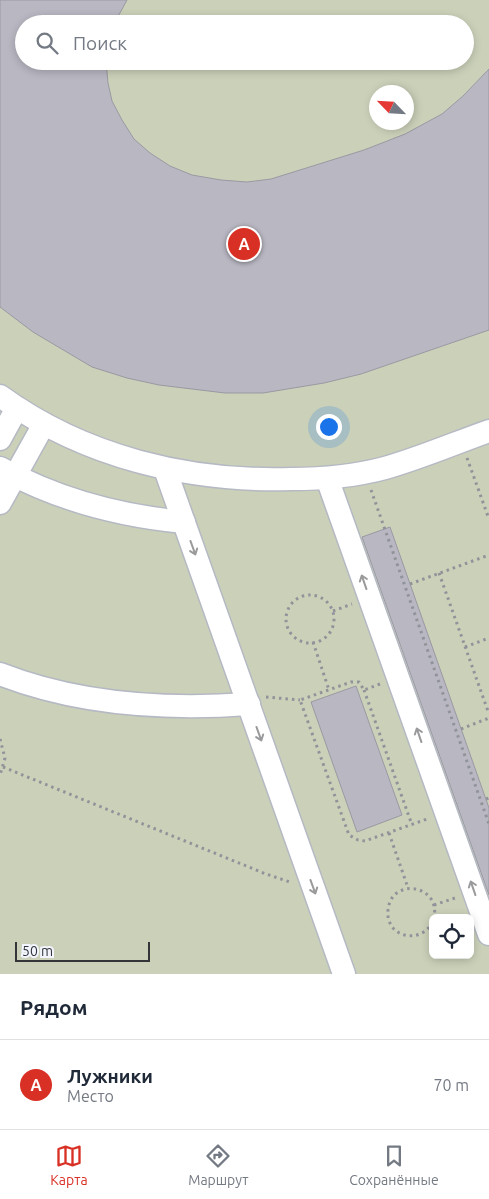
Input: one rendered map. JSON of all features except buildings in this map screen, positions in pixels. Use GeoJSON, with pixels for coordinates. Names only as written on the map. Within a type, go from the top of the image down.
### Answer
{"type":"FeatureCollection","features":[{"type":"Feature","properties":{"kind":"street"},"geometry":{"type":"LineString","coordinates":[[0,439],[8,402],[44,424],[114,455],[165,469],[244,479],[276,480],[327,478],[385,468],[489,431]]}},
{"type":"Feature","properties":{"kind":"street"},"geometry":{"type":"LineString","coordinates":[[0,503],[7,472],[44,424]]}},
{"type":"Feature","properties":{"kind":"street"},"geometry":{"type":"LineString","coordinates":[[165,469],[344,974]]}},
{"type":"Feature","properties":{"kind":"street"},"geometry":{"type":"LineString","coordinates":[[7,472],[62,496],[102,509],[156,520],[184,522]]}},
{"type":"Feature","properties":{"kind":"street"},"geometry":{"type":"LineString","coordinates":[[327,478],[489,934]]}},
{"type":"Feature","properties":{"kind":"street"},"geometry":{"type":"LineString","coordinates":[[0,674],[62,692],[126,704],[180,707],[247,698]]}},
{"type":"Feature","properties":{"kind":"path"},"geometry":{"type":"LineString","coordinates":[[461,441],[489,520]]}},
{"type":"Feature","properties":{"kind":"path"},"geometry":{"type":"LineString","coordinates":[[371,489],[489,824]]}},
{"type":"Feature","properties":{"kind":"path"},"geometry":{"type":"LineString","coordinates":[[410,584],[489,555]]}},
{"type":"Feature","properties":{"kind":"path"},"geometry":{"type":"LineString","coordinates":[[439,573],[489,714]]}},
{"type":"Feature","properties":{"kind":"path"},"geometry":{"type":"LineString","coordinates":[[311,594],[318,596],[330,605],[334,618],[330,632],[320,641],[313,642],[306,642],[293,636],[286,623],[288,609],[292,603],[297,598],[311,594]]}},
{"type":"Feature","properties":{"kind":"path"},"geometry":{"type":"LineString","coordinates":[[465,646],[489,638]]}},
{"type":"Feature","properties":{"kind":"path"},"geometry":{"type":"LineString","coordinates":[[313,642],[329,690]]}},
{"type":"Feature","properties":{"kind":"path"},"geometry":{"type":"LineString","coordinates":[[364,690],[398,676]]}},
{"type":"Feature","properties":{"kind":"path"},"geometry":{"type":"LineString","coordinates":[[247,698],[266,697],[300,700],[355,681],[361,684],[412,825]]}},
{"type":"Feature","properties":{"kind":"path"},"geometry":{"type":"LineString","coordinates":[[300,700],[346,831],[353,838],[365,841],[446,812]]}},
{"type":"Feature","properties":{"kind":"path"},"geometry":{"type":"LineString","coordinates":[[461,729],[489,718]]}},
{"type":"Feature","properties":{"kind":"path"},"geometry":{"type":"LineString","coordinates":[[0,739],[5,754],[0,775]]}},
{"type":"Feature","properties":{"kind":"path"},"geometry":{"type":"LineString","coordinates":[[3,767],[266,874],[282,880],[313,886]]}},
{"type":"Feature","properties":{"kind":"path"},"geometry":{"type":"LineString","coordinates":[[388,833],[408,888]]}},
{"type":"Feature","properties":{"kind":"path"},"geometry":{"type":"LineString","coordinates":[[429,927],[426,931],[412,936],[405,935],[393,927],[387,914],[388,907],[395,894],[408,888],[422,890],[432,899],[434,914]]}},
{"type":"Feature","properties":{"kind":"green space"},"geometry":{"type":"Polygon","coordinates":[[[0,0],[489,0],[489,974],[0,974],[0,0]]]}},
{"type":"Feature","properties":{"kind":"place","name":"Лужники"},"geometry":{"type":"Point","coordinates":[244,244]}}]}
